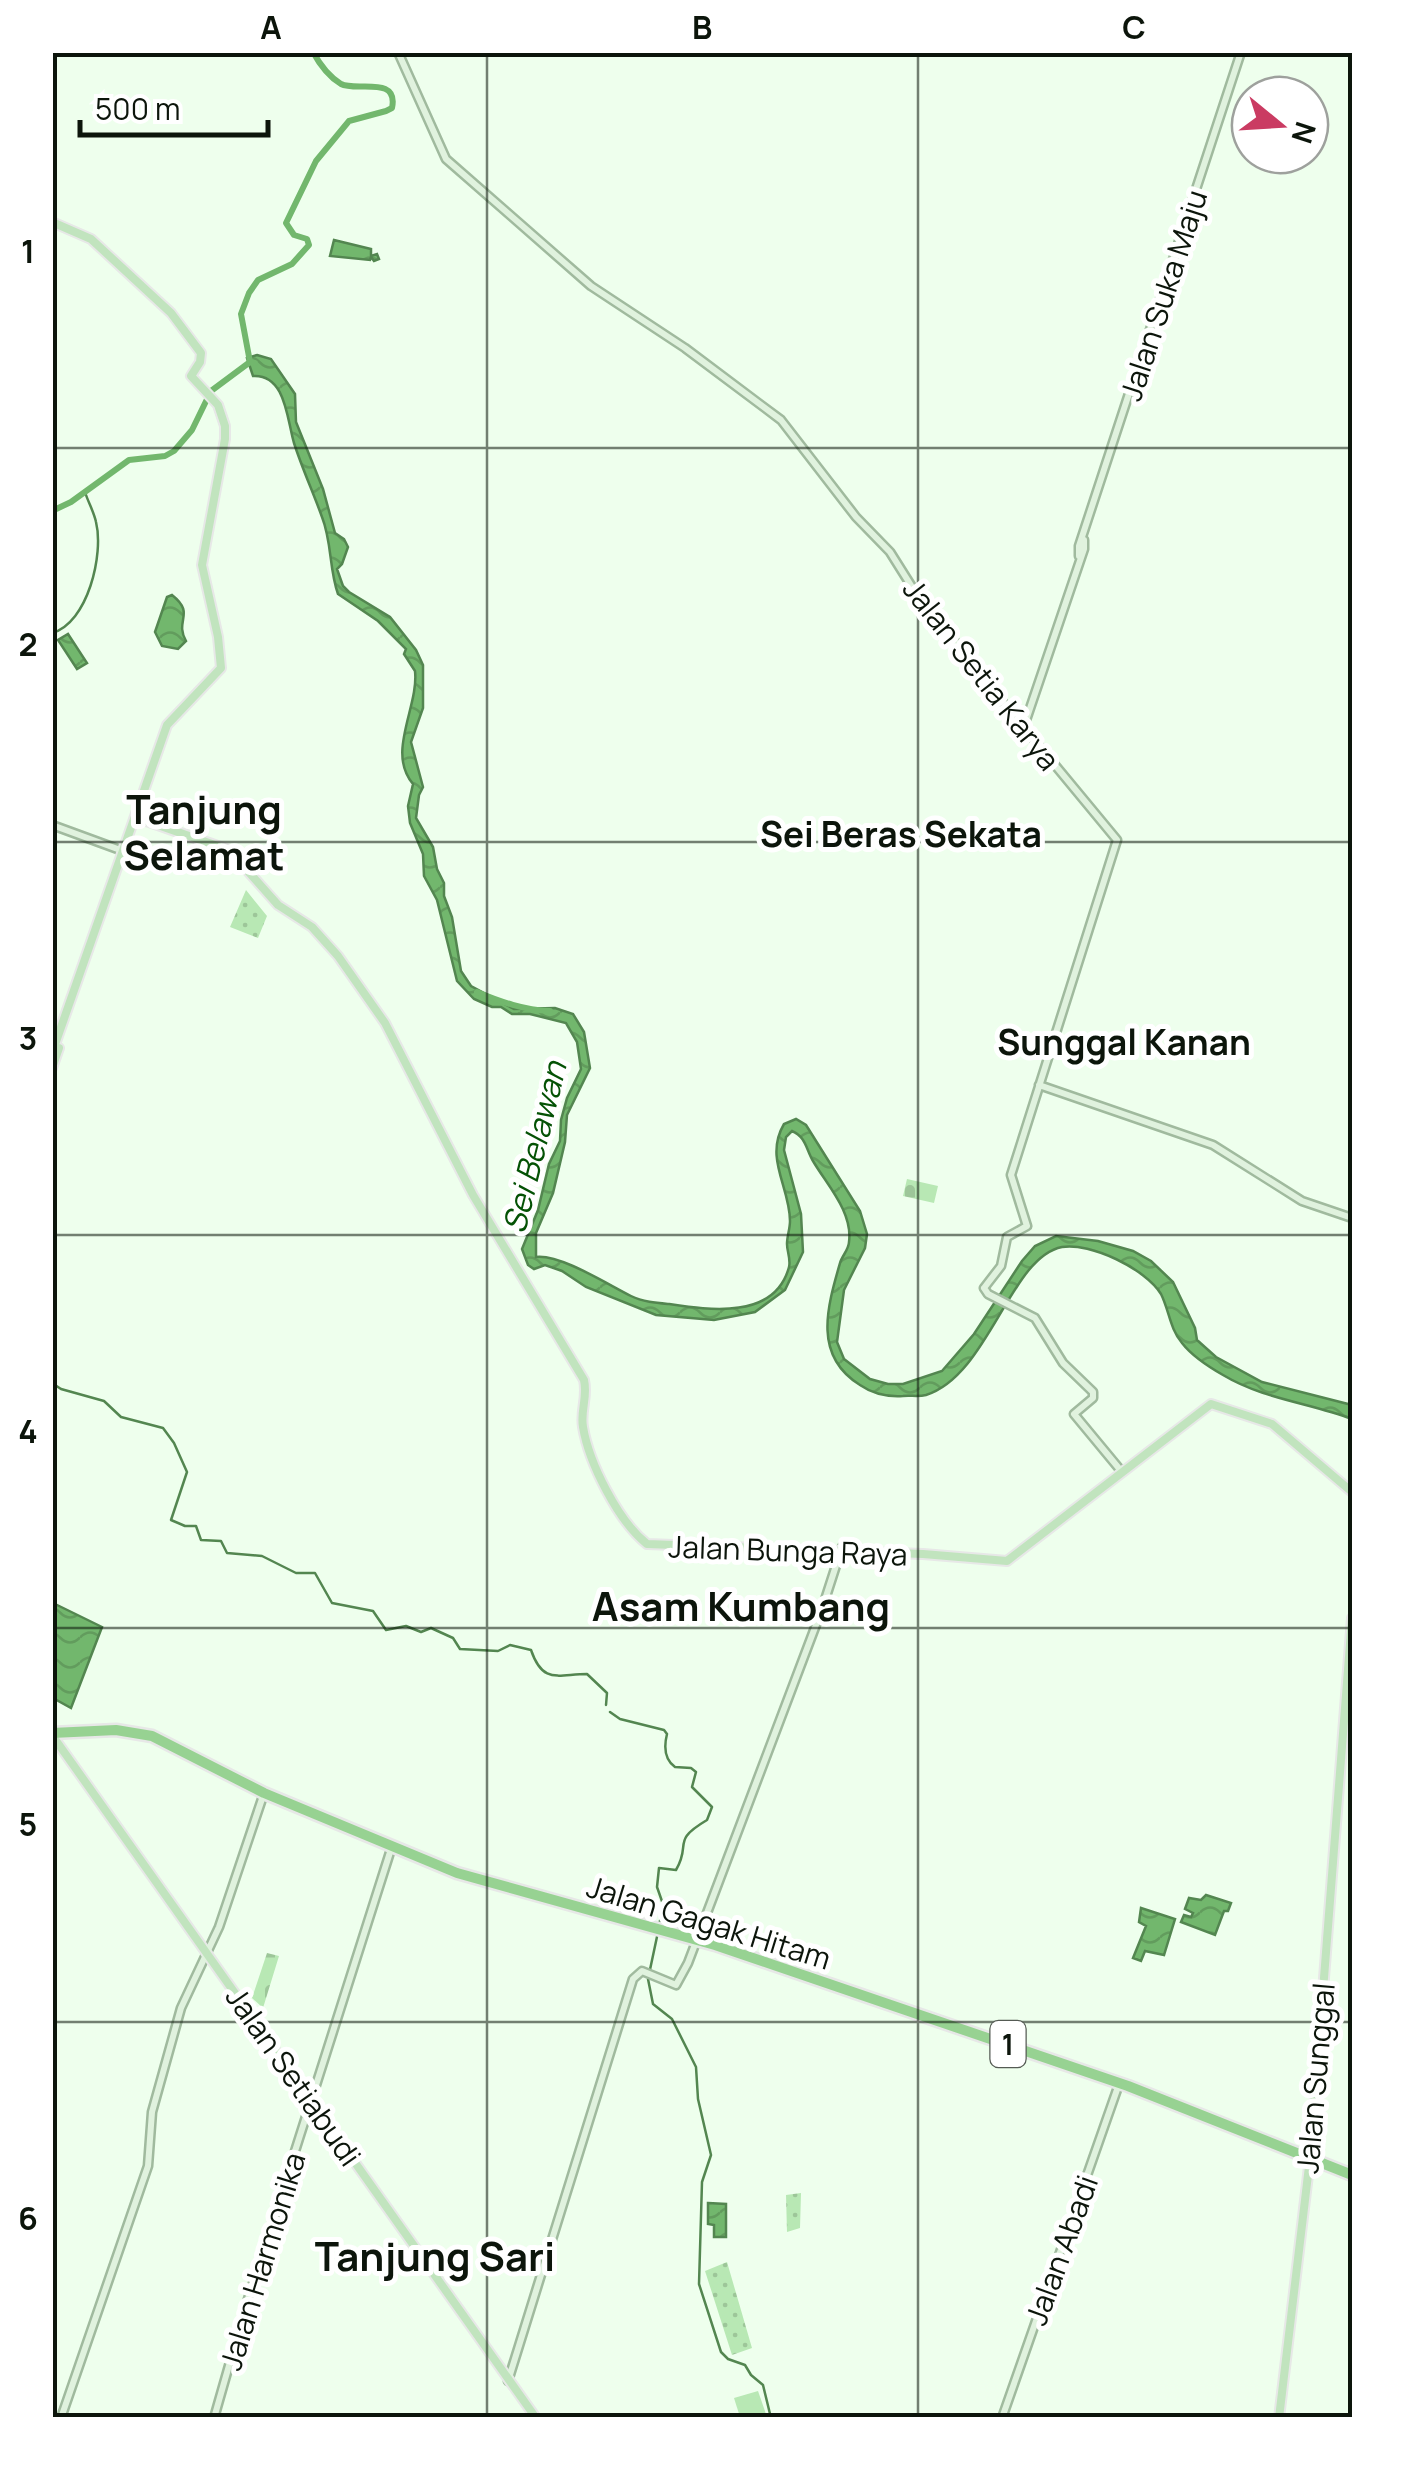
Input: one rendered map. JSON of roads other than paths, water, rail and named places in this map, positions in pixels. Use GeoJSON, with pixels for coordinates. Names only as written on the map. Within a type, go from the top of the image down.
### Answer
{"type":"FeatureCollection","features":[{"type":"Feature","properties":{"kind":"highway","name":"Jalan Gagak Hitam"},"geometry":{"type":"LineString","coordinates":[[55,1733],[117,1726],[161,1734],[262,1788],[458,1873],[698,1937],[1042,2050],[1352,2172]]}},
{"type":"Feature","properties":{"kind":"highway","name":"Jalan Gagak Hitam"},"geometry":{"type":"LineString","coordinates":[[55,1733],[116,1730],[152,1736],[264,1793],[456,1868],[598,1911]]}},
{"type":"Feature","properties":{"kind":"highway","name":"Jalan Gagak Hitam"},"geometry":{"type":"LineString","coordinates":[[787,1966],[924,2019],[1160,2097]]}},
{"type":"Feature","properties":{"kind":"main road"},"geometry":{"type":"LineString","coordinates":[[52,222],[86,235],[171,313],[202,357],[191,376],[218,405],[224,419],[225,440],[202,568],[222,665],[214,678],[172,716],[52,1068]]}},
{"type":"Feature","properties":{"kind":"main road"},"geometry":{"type":"LineString","coordinates":[[52,1053],[137,815]]}},
{"type":"Feature","properties":{"kind":"main road","name":"Jalan Bunga Raya"},"geometry":{"type":"LineString","coordinates":[[137,815],[228,845],[276,900],[317,932],[385,1023],[487,1220],[582,1377],[588,1438],[610,1496],[647,1544],[841,1549],[1007,1561],[1210,1400],[1271,1420],[1352,1490]]}},
{"type":"Feature","properties":{"kind":"main road","name":"Jalan Sunggal"},"geometry":{"type":"LineString","coordinates":[[1279,2418],[1310,2156],[1352,1618]]}},
{"type":"Feature","properties":{"kind":"main road","name":"Jalan Setiabudi"},"geometry":{"type":"LineString","coordinates":[[55,1733],[103,1809],[534,2418]]}},
{"type":"Feature","properties":{"kind":"street","name":"Jalan Setia Karya"},"geometry":{"type":"LineString","coordinates":[[398,52],[446,159],[604,296],[684,348],[781,420],[1116,840],[1039,1086]]}},
{"type":"Feature","properties":{"kind":"street","name":"Jalan Suka Maju"},"geometry":{"type":"LineString","coordinates":[[1024,726],[1242,52]]}},
{"type":"Feature","properties":{"kind":"street"},"geometry":{"type":"LineString","coordinates":[[52,825],[123,851]]}},
{"type":"Feature","properties":{"kind":"street"},"geometry":{"type":"LineString","coordinates":[[1120,1471],[1074,1414],[1094,1394],[1063,1363],[1035,1318],[997,1300],[984,1288],[1001,1266],[1007,1237],[1027,1226],[1010,1178],[1039,1086],[1212,1146],[1302,1201],[1352,1218]]}},
{"type":"Feature","properties":{"kind":"street"},"geometry":{"type":"LineString","coordinates":[[508,2381],[634,1979],[638,1972],[676,1985],[698,1937],[841,1549]]}},
{"type":"Feature","properties":{"kind":"street"},"geometry":{"type":"LineString","coordinates":[[61,2418],[147,2170],[151,2117],[181,2008],[206,1955],[264,1793]]}},
{"type":"Feature","properties":{"kind":"street","name":"Jalan Harmonika"},"geometry":{"type":"LineString","coordinates":[[214,2418],[392,1846]]}},
{"type":"Feature","properties":{"kind":"street","name":"Jalan Abadi"},"geometry":{"type":"LineString","coordinates":[[1002,2418],[1120,2083]]}},
{"type":"Feature","properties":{"kind":"water"},"geometry":{"type":"Polygon","coordinates":[[[334,240],[371,249],[371,256],[377,254],[379,259],[330,256],[334,240]]]}},
{"type":"Feature","properties":{"kind":"water","name":"Sei Belawan"},"geometry":{"type":"Polygon","coordinates":[[[257,355],[271,359],[295,394],[296,422],[323,489],[335,533],[348,547],[337,569],[343,586],[390,617],[423,665],[423,708],[411,742],[423,787],[416,818],[433,847],[444,883],[461,971],[471,986],[514,1009],[555,1008],[573,1014],[584,1032],[590,1068],[567,1115],[553,1193],[536,1233],[536,1257],[570,1265],[650,1302],[721,1309],[755,1304],[781,1284],[789,1264],[789,1208],[776,1149],[784,1124],[796,1119],[806,1125],[860,1211],[867,1234],[865,1248],[844,1290],[837,1342],[844,1359],[870,1379],[903,1384],[942,1371],[974,1334],[1022,1261],[1035,1246],[1056,1236],[1098,1241],[1133,1251],[1151,1261],[1173,1282],[1197,1340],[1216,1357],[1262,1382],[1348,1404],[1352,1406],[1352,1419],[1254,1390],[1212,1368],[1178,1338],[1161,1294],[1143,1275],[1102,1253],[1074,1247],[1062,1247],[1044,1255],[1028,1272],[967,1365],[948,1383],[920,1396],[886,1395],[865,1388],[835,1360],[828,1330],[835,1280],[849,1245],[847,1220],[803,1140],[792,1131],[786,1137],[784,1150],[801,1214],[803,1252],[785,1290],[755,1312],[714,1320],[656,1315],[586,1287],[562,1271],[528,1265],[522,1249],[560,1141],[567,1098],[581,1069],[577,1042],[566,1023],[492,1007],[474,999],[457,981],[437,900],[424,876],[423,854],[410,823],[408,806],[413,784],[402,758],[415,671],[404,654],[406,649],[378,621],[338,594],[325,526],[294,443],[283,400],[272,382],[253,376],[247,358],[257,355]]]}},
{"type":"Feature","properties":{"kind":"water"},"geometry":{"type":"Polygon","coordinates":[[[172,595],[184,612],[182,628],[186,641],[178,649],[162,646],[155,632],[167,597],[172,595]]]}},
{"type":"Feature","properties":{"kind":"water"},"geometry":{"type":"Polygon","coordinates":[[[68,634],[87,663],[77,669],[58,640],[68,634]]]}},
{"type":"Feature","properties":{"kind":"water"},"geometry":{"type":"Polygon","coordinates":[[[53,1603],[102,1627],[71,1708],[53,1698],[53,1603]]]}},
{"type":"Feature","properties":{"kind":"water"},"geometry":{"type":"Polygon","coordinates":[[[1206,1895],[1231,1903],[1215,1935],[1181,1922],[1184,1915],[1191,1917],[1193,1913],[1185,1909],[1189,1898],[1201,1900],[1206,1895]]]}},
{"type":"Feature","properties":{"kind":"water"},"geometry":{"type":"Polygon","coordinates":[[[1141,1908],[1175,1919],[1164,1955],[1145,1951],[1141,1961],[1133,1958],[1146,1926],[1139,1922],[1141,1908]]]}},
{"type":"Feature","properties":{"kind":"water"},"geometry":{"type":"Polygon","coordinates":[[[708,2203],[726,2204],[726,2237],[714,2237],[714,2225],[708,2224],[708,2203]]]}},
{"type":"Feature","properties":{"kind":"waterway"},"geometry":{"type":"LineString","coordinates":[[250,362],[241,314],[258,280],[292,264],[309,245],[307,239],[294,235],[286,223],[316,161],[349,121],[392,108],[389,91],[341,84],[313,52]]}},
{"type":"Feature","properties":{"kind":"waterway","name":"Sei Belawan"},"geometry":{"type":"LineString","coordinates":[[52,511],[129,460],[165,456],[174,451],[192,430],[211,391],[250,362],[255,363]]}},
{"type":"Feature","properties":{"kind":"waterway"},"geometry":{"type":"LineString","coordinates":[[52,633],[75,616],[95,569],[98,536],[85,492]]}},
{"type":"Feature","properties":{"kind":"waterway","name":"Sei Belawan"},"geometry":{"type":"LineString","coordinates":[[477,992],[513,1005],[550,1011]]}},
{"type":"Feature","properties":{"kind":"waterway"},"geometry":{"type":"LineString","coordinates":[[52,1383],[104,1401],[121,1417],[163,1428],[187,1472],[171,1520],[196,1526],[201,1540],[221,1541],[227,1553],[262,1556],[296,1573],[315,1573],[332,1603],[373,1611],[386,1630],[406,1626],[421,1632],[431,1628],[453,1638],[460,1649],[498,1651],[510,1645],[531,1650],[546,1673],[587,1674],[607,1693],[606,1705]]}},
{"type":"Feature","properties":{"kind":"waterway"},"geometry":{"type":"LineString","coordinates":[[610,1712],[620,1719],[664,1730],[669,1760],[675,1767],[696,1772],[692,1787],[712,1807],[707,1820],[685,1838],[676,1870],[659,1868],[657,1887],[664,1907],[659,1924]]}},
{"type":"Feature","properties":{"kind":"waterway"},"geometry":{"type":"LineString","coordinates":[[658,1932],[648,1979],[653,2004],[672,2019],[696,2067],[698,2099],[711,2155],[702,2182],[699,2284],[721,2352],[745,2365],[763,2385],[771,2418]]}},
{"type":"Feature","properties":{"kind":"district","name":"Tanjung Selamat"},"geometry":{"type":"Point","coordinates":[204,831]}},
{"type":"Feature","properties":{"kind":"district","name":"Sei Beras Sekata"},"geometry":{"type":"Point","coordinates":[901,834]}},
{"type":"Feature","properties":{"kind":"district","name":"Sunggal Kanan"},"geometry":{"type":"Point","coordinates":[1124,1042]}},
{"type":"Feature","properties":{"kind":"district","name":"Asam Kumbang"},"geometry":{"type":"Point","coordinates":[741,1605]}},
{"type":"Feature","properties":{"kind":"district","name":"Tanjung Sari"},"geometry":{"type":"Point","coordinates":[435,2255]}}]}
